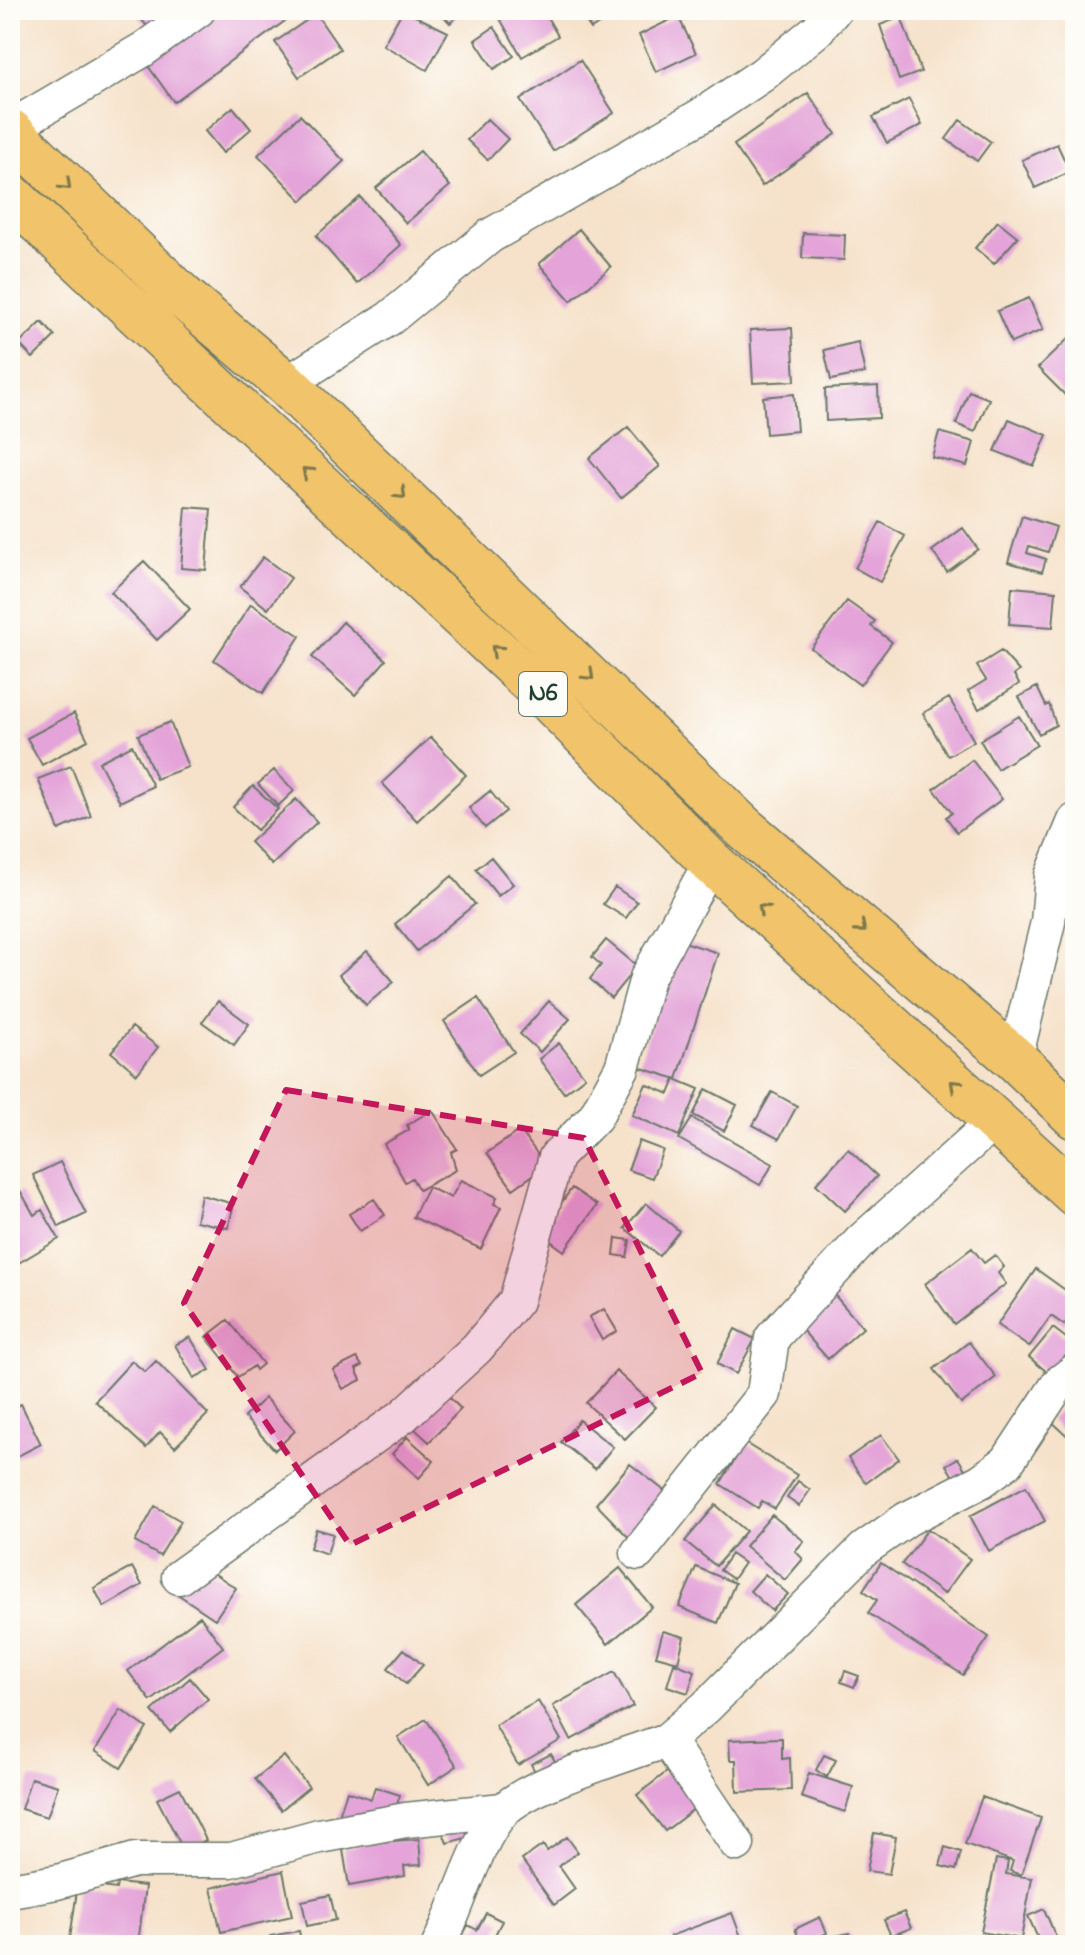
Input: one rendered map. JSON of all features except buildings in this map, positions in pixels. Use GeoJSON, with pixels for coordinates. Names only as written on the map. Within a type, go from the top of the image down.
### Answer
{"type":"FeatureCollection","features":[{"type":"Feature","properties":{"kind":"highway","name":"N6"},"geometry":{"type":"LineString","coordinates":[[10,129],[182,296],[286,384],[744,828],[1070,1104]]}},
{"type":"Feature","properties":{"kind":"highway","name":"N6"},"geometry":{"type":"LineString","coordinates":[[10,195],[537,688],[711,862],[1075,1194]]}},
{"type":"Feature","properties":{"kind":"street"},"geometry":{"type":"LineString","coordinates":[[10,129],[144,49],[198,10]]}},
{"type":"Feature","properties":{"kind":"street"},"geometry":{"type":"LineString","coordinates":[[286,384],[390,318],[490,236],[641,153],[726,99],[817,30],[834,10]]}},
{"type":"Feature","properties":{"kind":"street"},"geometry":{"type":"LineString","coordinates":[[1015,1059],[1048,922],[1052,876],[1075,821]]}},
{"type":"Feature","properties":{"kind":"street"},"geometry":{"type":"LineString","coordinates":[[179,1577],[403,1416],[477,1348],[516,1301],[556,1157],[595,1117],[622,1068],[647,978],[711,862]]}},
{"type":"Feature","properties":{"kind":"street"},"geometry":{"type":"LineString","coordinates":[[638,1553],[764,1394],[772,1338],[861,1241],[995,1121]]}},
{"type":"Feature","properties":{"kind":"street"},"geometry":{"type":"LineString","coordinates":[[10,1890],[57,1882],[135,1860],[231,1860],[319,1836],[406,1820],[503,1810],[537,1790],[667,1740],[706,1707],[864,1549],[907,1519],[981,1481],[1007,1462],[1059,1383],[1075,1371]]}},
{"type":"Feature","properties":{"kind":"street"},"geometry":{"type":"LineString","coordinates":[[667,1740],[737,1844]]}},
{"type":"Feature","properties":{"kind":"street"},"geometry":{"type":"LineString","coordinates":[[439,1945],[485,1840],[503,1810]]}},
{"type":"Feature","properties":{"kind":"highlighted area"},"geometry":{"type":"Polygon","coordinates":[[[286,1090],[584,1138],[702,1373],[350,1545],[184,1303],[286,1090]]]}}]}
